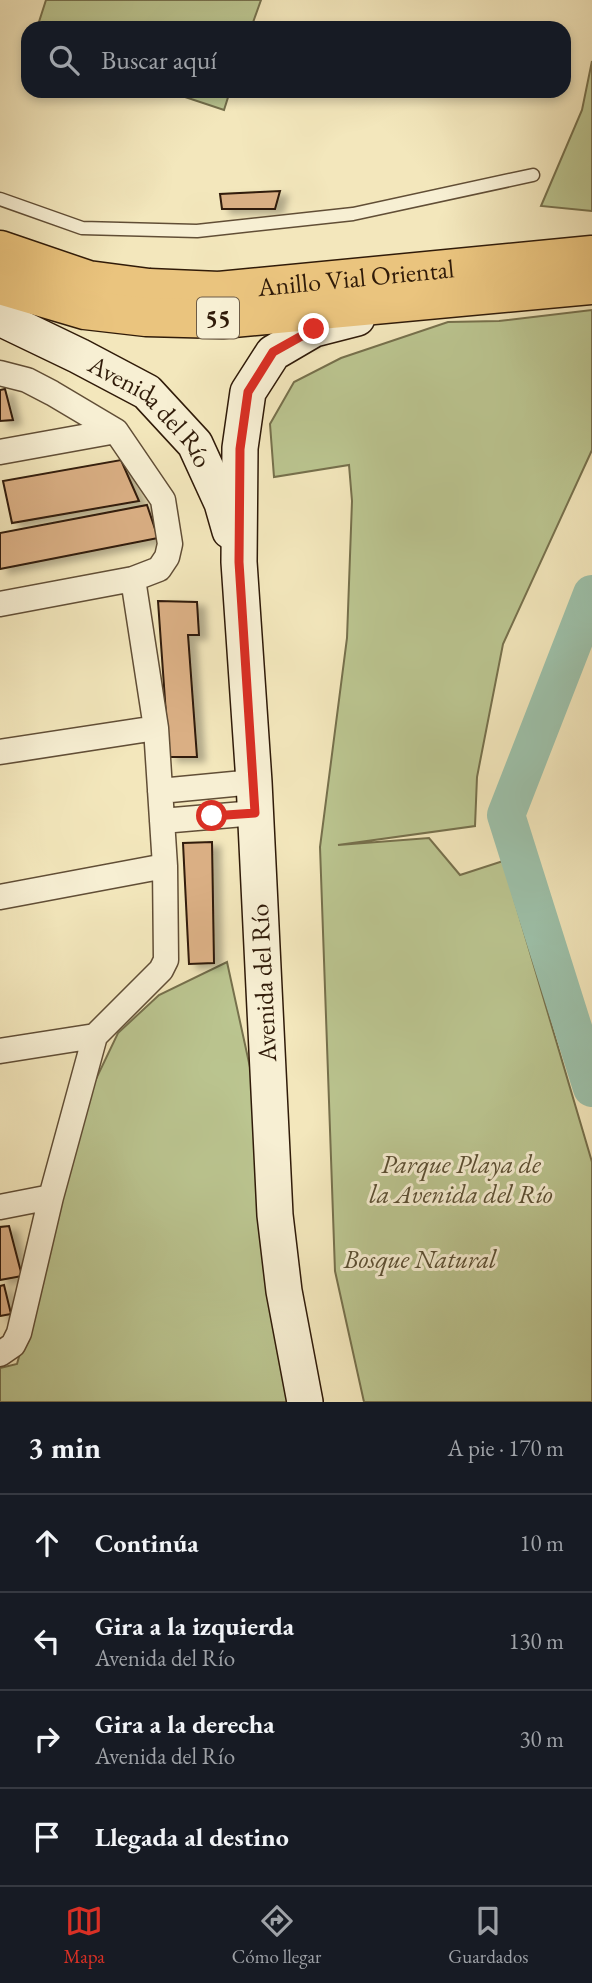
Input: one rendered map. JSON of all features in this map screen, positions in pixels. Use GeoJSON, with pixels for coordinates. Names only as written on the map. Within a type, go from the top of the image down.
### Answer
{"type":"FeatureCollection","features":[{"type":"Feature","properties":{"kind":"highway","name":"Anillo Vial Oriental"},"geometry":{"type":"LineString","coordinates":[[0,250],[88,280],[149,288],[219,291],[435,290],[592,285]]}},
{"type":"Feature","properties":{"kind":"highway","name":"Anillo Vial Oriental"},"geometry":{"type":"LineString","coordinates":[[0,285],[85,310],[146,317],[222,318],[435,290],[592,255]]}},
{"type":"Feature","properties":{"kind":"main road","name":"Avenida del Río"},"geometry":{"type":"LineString","coordinates":[[305,1402],[284,1291],[275,1214],[239,562],[240,449],[248,392],[273,352],[314,329],[435,290]]}},
{"type":"Feature","properties":{"kind":"main road","name":"Avenida del Río"},"geometry":{"type":"LineString","coordinates":[[0,318],[147,392],[195,444],[222,503],[239,562]]}},
{"type":"Feature","properties":{"kind":"street"},"geometry":{"type":"LineString","coordinates":[[0,373],[27,380],[116,431],[163,499],[170,544],[167,558],[159,569],[133,579],[0,604]]}},
{"type":"Feature","properties":{"kind":"street"},"geometry":{"type":"LineString","coordinates":[[0,453],[116,431]]}},
{"type":"Feature","properties":{"kind":"street"},"geometry":{"type":"LineString","coordinates":[[0,1354],[12,1345],[19,1333],[51,1197],[95,1036],[160,970],[166,960],[156,728],[133,579]]}},
{"type":"Feature","properties":{"kind":"street"},"geometry":{"type":"LineString","coordinates":[[0,752],[156,728]]}},
{"type":"Feature","properties":{"kind":"street"},"geometry":{"type":"LineString","coordinates":[[160,791],[254,797]]}},
{"type":"Feature","properties":{"kind":"street"},"geometry":{"type":"LineString","coordinates":[[162,821],[254,797]]}},
{"type":"Feature","properties":{"kind":"street"},"geometry":{"type":"LineString","coordinates":[[0,897],[164,866]]}},
{"type":"Feature","properties":{"kind":"street"},"geometry":{"type":"LineString","coordinates":[[0,1051],[95,1036]]}},
{"type":"Feature","properties":{"kind":"street"},"geometry":{"type":"LineString","coordinates":[[0,1208],[51,1197]]}},
{"type":"Feature","properties":{"kind":"lane"},"geometry":{"type":"LineString","coordinates":[[0,199],[82,228],[197,231],[353,214],[533,175]]}},
{"type":"Feature","properties":{"kind":"green space"},"geometry":{"type":"Polygon","coordinates":[[[46,0],[261,0],[254,21],[39,21],[46,0]]]}},
{"type":"Feature","properties":{"kind":"green space"},"geometry":{"type":"Polygon","coordinates":[[[592,61],[592,211],[541,206],[582,110],[592,61]]]}},
{"type":"Feature","properties":{"kind":"green space"},"geometry":{"type":"Polygon","coordinates":[[[188,98],[228,98],[224,110],[188,98]]]}},
{"type":"Feature","properties":{"kind":"green space"},"geometry":{"type":"Polygon","coordinates":[[[592,310],[592,450],[503,644],[477,777],[475,826],[338,845],[429,838],[460,875],[503,861],[592,1162],[592,1402],[364,1402],[335,1271],[320,847],[347,638],[352,501],[349,465],[274,477],[270,424],[294,382],[341,358],[448,322],[499,321],[592,310]]]}},
{"type":"Feature","properties":{"kind":"green space"},"geometry":{"type":"Polygon","coordinates":[[[227,962],[323,1402],[0,1402],[0,1368],[17,1364],[95,1081],[118,1033],[159,995],[227,962]]]}},
{"type":"Feature","properties":{"kind":"building"},"geometry":{"type":"Polygon","coordinates":[[[280,191],[275,209],[222,209],[220,194],[280,191]]]}},
{"type":"Feature","properties":{"kind":"building"},"geometry":{"type":"Polygon","coordinates":[[[5,389],[13,420],[0,421],[0,390],[5,389]]]}},
{"type":"Feature","properties":{"kind":"building"},"geometry":{"type":"Polygon","coordinates":[[[121,460],[139,501],[12,523],[3,481],[121,460]]]}},
{"type":"Feature","properties":{"kind":"building"},"geometry":{"type":"Polygon","coordinates":[[[147,505],[158,538],[0,569],[0,533],[147,505]]]}},
{"type":"Feature","properties":{"kind":"building"},"geometry":{"type":"Polygon","coordinates":[[[158,601],[197,602],[199,635],[188,635],[197,757],[169,757],[158,601]]]}},
{"type":"Feature","properties":{"kind":"building"},"geometry":{"type":"Polygon","coordinates":[[[212,842],[214,963],[189,964],[183,843],[212,842]]]}},
{"type":"Feature","properties":{"kind":"building"},"geometry":{"type":"Polygon","coordinates":[[[9,1226],[22,1276],[0,1280],[0,1227],[9,1226]]]}},
{"type":"Feature","properties":{"kind":"building"},"geometry":{"type":"Polygon","coordinates":[[[4,1285],[11,1314],[0,1316],[0,1286],[4,1285]]]}},
{"type":"Feature","properties":{"kind":"waterway"},"geometry":{"type":"LineString","coordinates":[[592,594],[506,815],[592,1088]]}},
{"type":"Feature","properties":{"kind":"route"},"geometry":{"type":"LineString","coordinates":[[212,816],[255,813],[239,562],[240,449],[248,392],[273,352],[314,329]]}},
{"type":"Feature","properties":{"kind":"park label","name":"Parque Playa de la Avenida del Río"},"geometry":{"type":"Point","coordinates":[461,1179]}},
{"type":"Feature","properties":{"kind":"park label","name":"Bosque Natural"},"geometry":{"type":"Point","coordinates":[420,1259]}}]}
